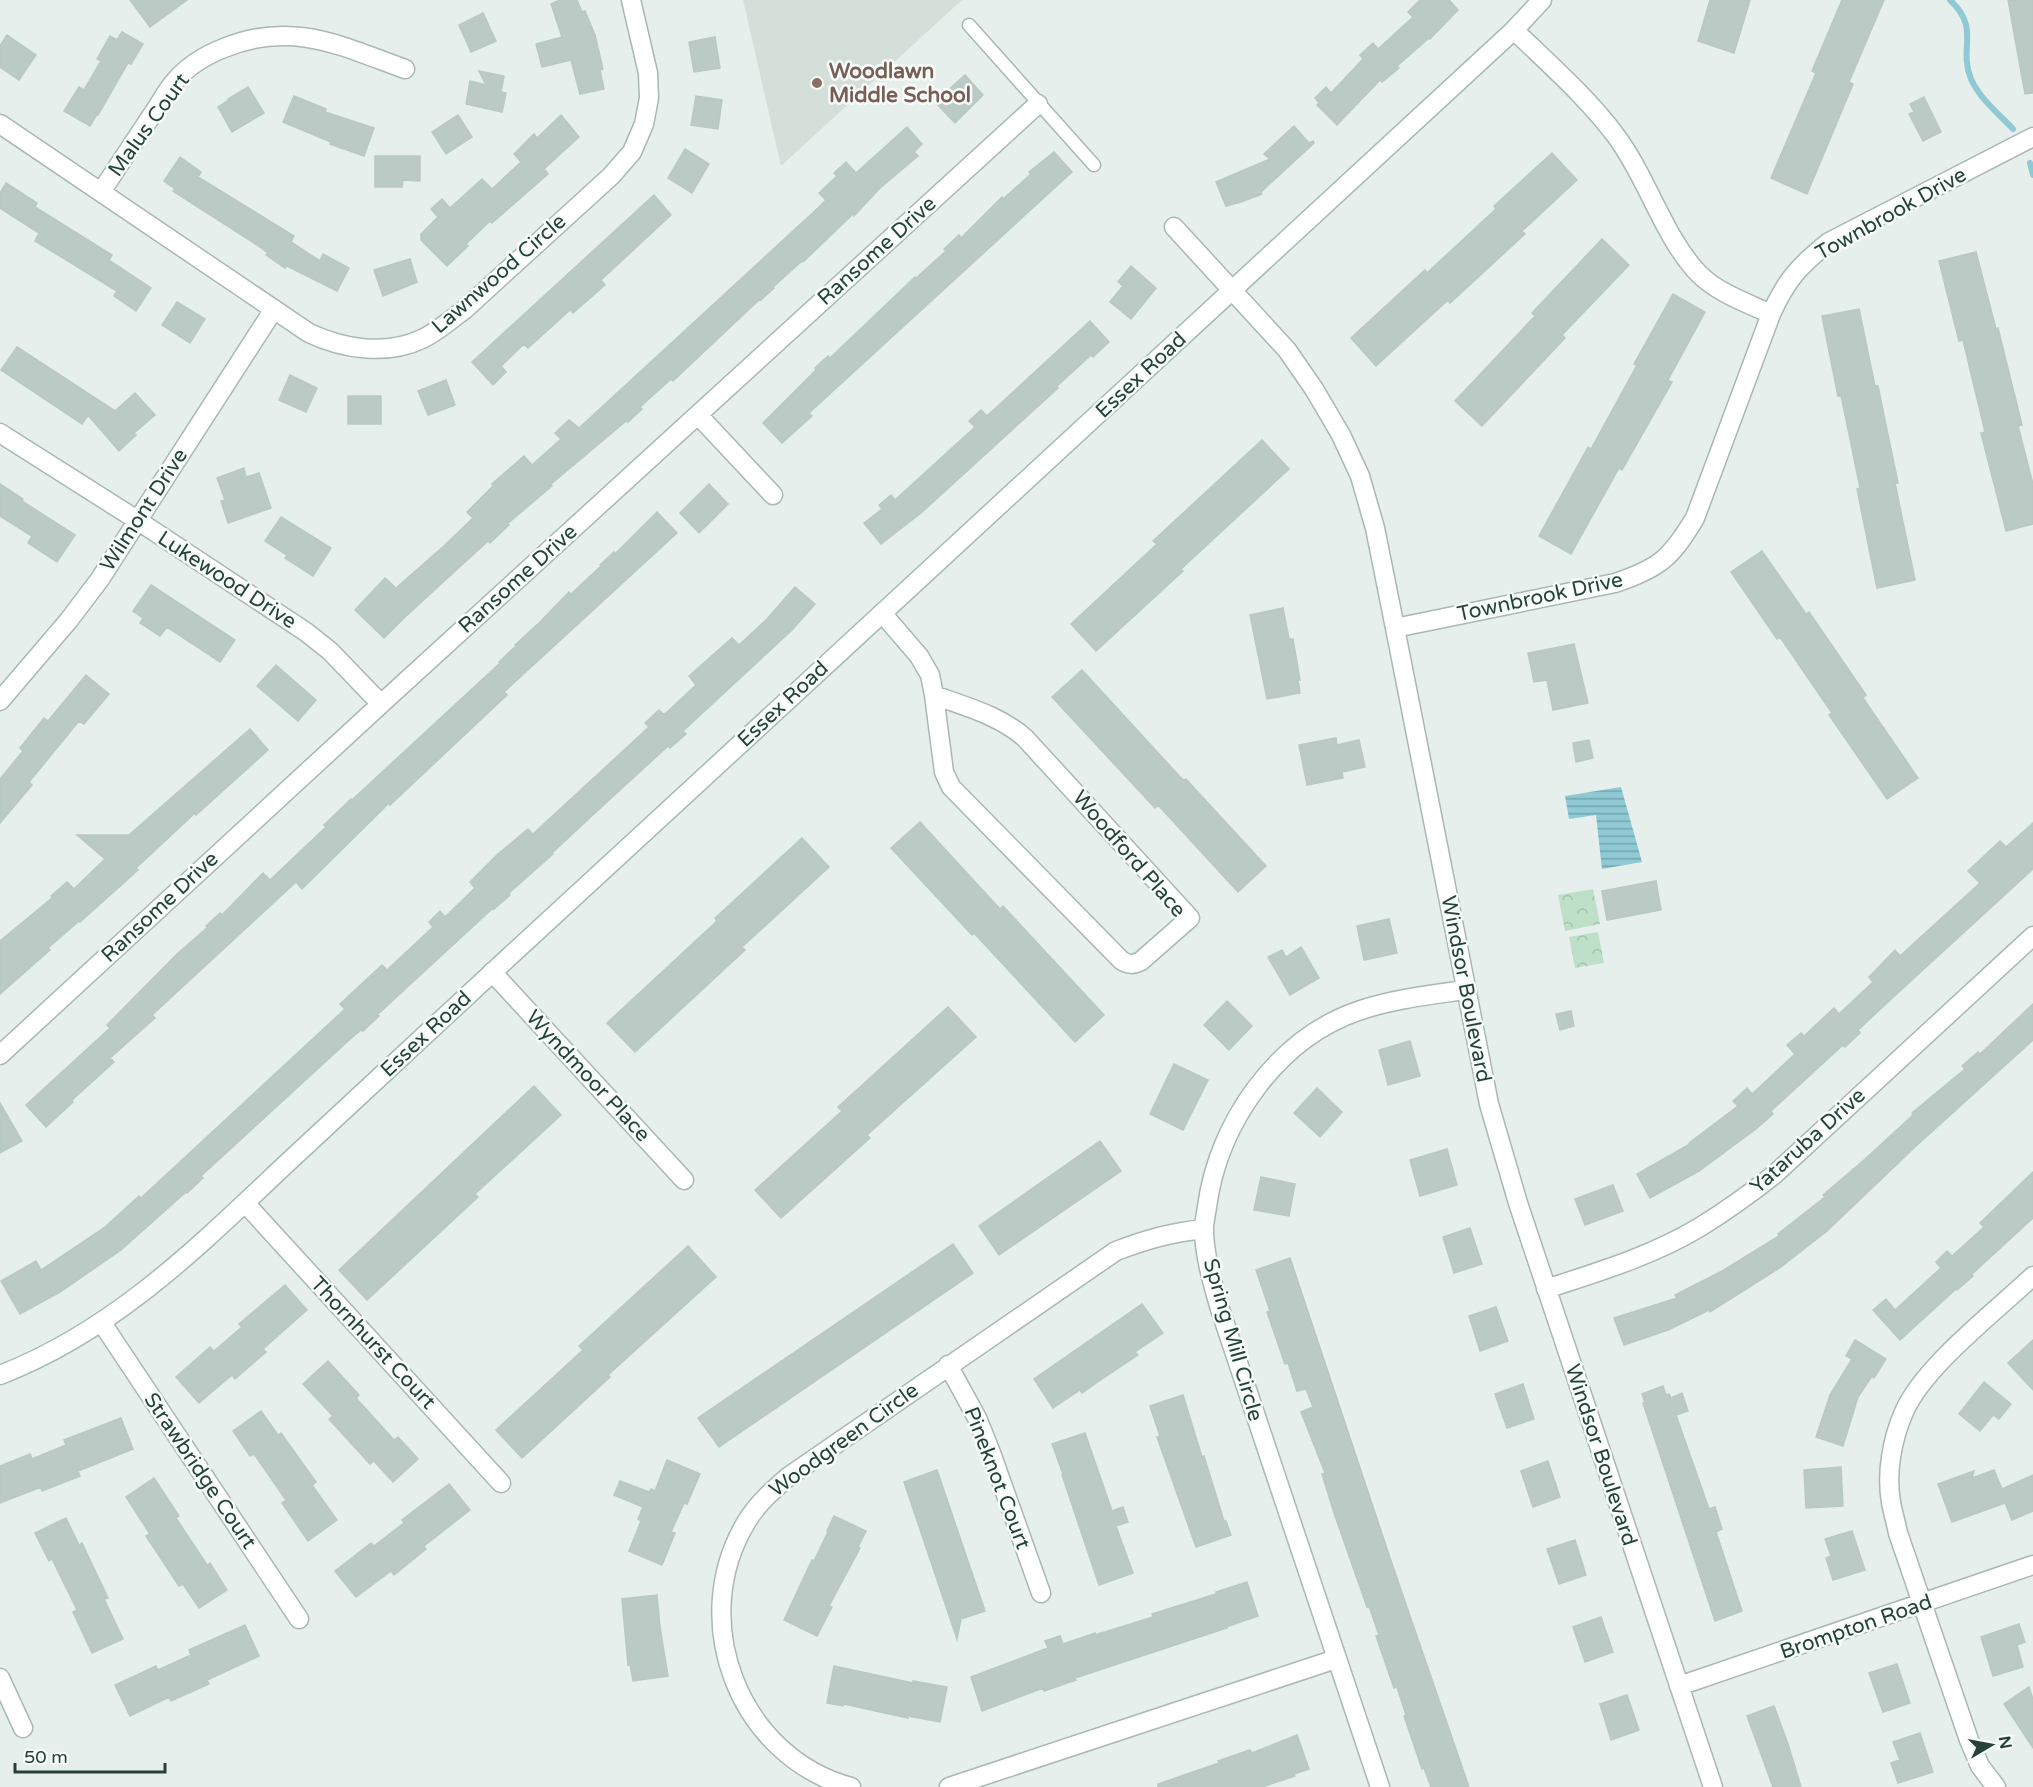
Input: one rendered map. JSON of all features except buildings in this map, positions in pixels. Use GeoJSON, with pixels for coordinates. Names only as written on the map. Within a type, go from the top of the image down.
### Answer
{"type":"FeatureCollection","features":[{"type":"Feature","properties":{"kind":"street","name":"Lawnwood Circle"},"geometry":{"type":"LineString","coordinates":[[0,124],[309,333],[328,342],[372,349],[395,347],[421,339],[464,310],[611,176],[632,152],[644,124],[649,98],[648,73],[631,0]]}},
{"type":"Feature","properties":{"kind":"street","name":"Essex Road"},"geometry":{"type":"LineString","coordinates":[[0,1376],[61,1347],[102,1323],[145,1292],[245,1203],[492,972],[1233,291],[1514,30],[1542,0]]}},
{"type":"Feature","properties":{"kind":"street"},"geometry":{"type":"LineString","coordinates":[[1514,30],[1599,115],[1618,138],[1683,256],[1700,275],[1718,288],[1771,314]]}},
{"type":"Feature","properties":{"kind":"street","name":"Malus Court"},"geometry":{"type":"LineString","coordinates":[[101,192],[175,81],[195,63],[235,43],[273,35],[298,36],[330,42],[405,69]]}},
{"type":"Feature","properties":{"kind":"street","name":"Ransome Drive"},"geometry":{"type":"LineString","coordinates":[[0,1055],[1038,104]]}},
{"type":"Feature","properties":{"kind":"street","name":"Townbrook Drive"},"geometry":{"type":"LineString","coordinates":[[1395,628],[1615,583],[1658,565],[1679,545],[1695,518],[1771,314],[1783,289],[1803,263],[1829,242],[2033,136]]}},
{"type":"Feature","properties":{"kind":"street","name":"Windsor Boulevard"},"geometry":{"type":"LineString","coordinates":[[1174,227],[1287,350],[1314,389],[1341,435],[1360,476],[1372,517],[1395,628],[1489,1104],[1546,1289],[1713,1787]]}},
{"type":"Feature","properties":{"kind":"street","name":"Wilmont Drive"},"geometry":{"type":"LineString","coordinates":[[0,701],[69,620],[100,579],[274,309]]}},
{"type":"Feature","properties":{"kind":"street"},"geometry":{"type":"LineString","coordinates":[[698,415],[773,495]]}},
{"type":"Feature","properties":{"kind":"street","name":"Lukewood Drive"},"geometry":{"type":"LineString","coordinates":[[0,433],[306,632],[330,651],[381,704]]}},
{"type":"Feature","properties":{"kind":"street","name":"Woodford Place"},"geometry":{"type":"LineString","coordinates":[[882,613],[919,656],[930,675],[944,772],[951,787],[1121,960],[1127,964],[1141,961],[1190,918],[1014,728],[998,718],[934,695]]}},
{"type":"Feature","properties":{"kind":"street","name":"Yataruba Drive"},"geometry":{"type":"LineString","coordinates":[[1546,1289],[1622,1264],[1660,1248],[1698,1228],[1738,1202],[1775,1174],[2033,936]]}},
{"type":"Feature","properties":{"kind":"street","name":"Wyndmoor Place"},"geometry":{"type":"LineString","coordinates":[[492,972],[684,1180]]}},
{"type":"Feature","properties":{"kind":"street","name":"Spring Mill Circle"},"geometry":{"type":"LineString","coordinates":[[1380,1787],[1220,1309],[1210,1271],[1204,1229],[1209,1191],[1220,1152],[1237,1117],[1262,1082],[1290,1051],[1325,1026],[1358,1011],[1402,999],[1465,990]]}},
{"type":"Feature","properties":{"kind":"street","name":"Thornhurst Court"},"geometry":{"type":"LineString","coordinates":[[245,1203],[501,1483]]}},
{"type":"Feature","properties":{"kind":"street","name":"Woodgreen Circle"},"geometry":{"type":"LineString","coordinates":[[851,1787],[832,1782],[798,1764],[774,1744],[750,1713],[734,1680],[723,1646],[720,1612],[725,1577],[735,1545],[747,1520],[766,1497],[788,1477],[1116,1251],[1171,1233],[1204,1229]]}},
{"type":"Feature","properties":{"kind":"street"},"geometry":{"type":"LineString","coordinates":[[1996,1787],[1980,1766],[1969,1740],[1898,1533],[1891,1501],[1890,1471],[1893,1442],[1904,1410],[1920,1386],[1943,1359],[2033,1276]]}},
{"type":"Feature","properties":{"kind":"street","name":"Strawbridge Court"},"geometry":{"type":"LineString","coordinates":[[102,1323],[299,1619]]}},
{"type":"Feature","properties":{"kind":"street","name":"Pineknot Court"},"geometry":{"type":"LineString","coordinates":[[948,1365],[977,1418],[1041,1593]]}},
{"type":"Feature","properties":{"kind":"street","name":"Brompton Road"},"geometry":{"type":"LineString","coordinates":[[1679,1686],[2033,1565]]}},
{"type":"Feature","properties":{"kind":"street"},"geometry":{"type":"LineString","coordinates":[[949,1787],[1336,1659]]}},
{"type":"Feature","properties":{"kind":"street"},"geometry":{"type":"LineString","coordinates":[[0,1678],[23,1728]]}},
{"type":"Feature","properties":{"kind":"lane"},"geometry":{"type":"LineString","coordinates":[[969,25],[1094,165]]}},
{"type":"Feature","properties":{"kind":"shaded area","name":"Woodlawn Middle School"},"geometry":{"type":"Polygon","coordinates":[[[743,0],[962,0],[781,166],[743,0]]]}},
{"type":"Feature","properties":{"kind":"green space"},"geometry":{"type":"Polygon","coordinates":[[[1593,889],[1600,924],[1565,931],[1558,895],[1593,889]]]}},
{"type":"Feature","properties":{"kind":"green space"},"geometry":{"type":"Polygon","coordinates":[[[1598,932],[1604,963],[1575,968],[1569,937],[1598,932]]]}},
{"type":"Feature","properties":{"kind":"water"},"geometry":{"type":"Polygon","coordinates":[[[1621,787],[1642,862],[1602,869],[1596,815],[1569,819],[1565,796],[1621,787]]]}},
{"type":"Feature","properties":{"kind":"waterway"},"geometry":{"type":"LineString","coordinates":[[1950,0],[1965,20],[1968,68],[1971,79],[1984,99],[2013,129]]}},
{"type":"Feature","properties":{"kind":"waterway"},"geometry":{"type":"LineString","coordinates":[[2030,163],[2033,175]]}},
{"type":"Feature","properties":{"kind":"place","name":"Woodlawn Middle School"},"geometry":{"type":"Point","coordinates":[817,83]}}]}
